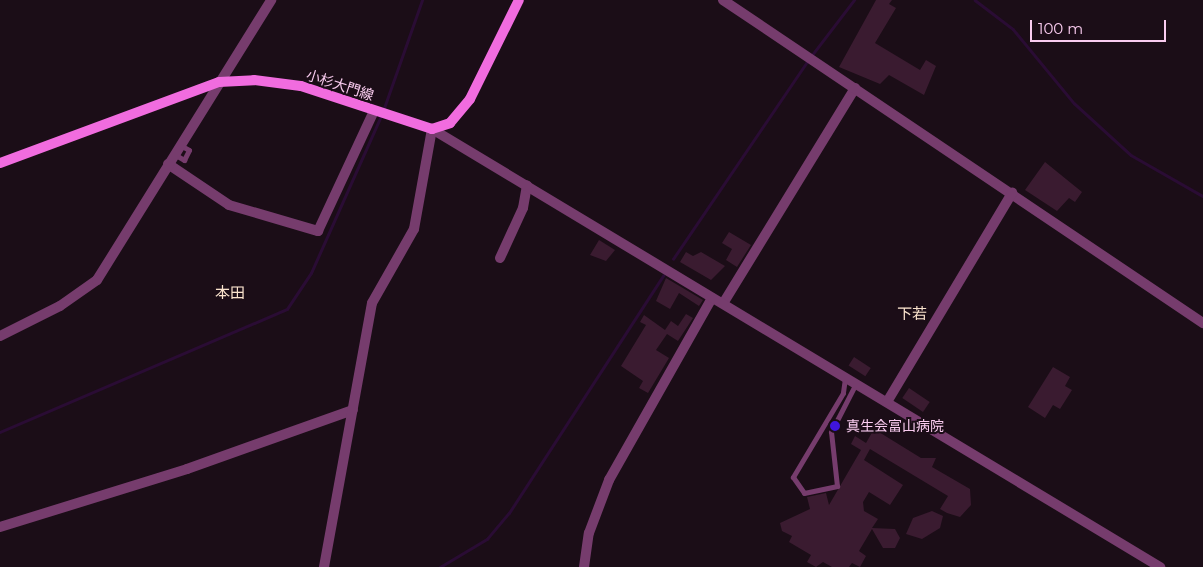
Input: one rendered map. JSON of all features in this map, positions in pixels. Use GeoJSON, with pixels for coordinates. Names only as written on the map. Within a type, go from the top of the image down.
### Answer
{"type":"FeatureCollection","features":[{"type":"Feature","properties":{"kind":"main road"},"geometry":{"type":"LineString","coordinates":[[432,129],[450,123],[470,99],[519,0]]}},
{"type":"Feature","properties":{"kind":"main road","name":"小杉大門線"},"geometry":{"type":"LineString","coordinates":[[0,163],[219,82],[254,80],[301,86],[432,129]]}},
{"type":"Feature","properties":{"kind":"street"},"geometry":{"type":"LineString","coordinates":[[0,336],[60,306],[97,280],[271,0]]}},
{"type":"Feature","properties":{"kind":"street"},"geometry":{"type":"LineString","coordinates":[[723,0],[1203,323]]}},
{"type":"Feature","properties":{"kind":"street"},"geometry":{"type":"LineString","coordinates":[[724,302],[855,88]]}},
{"type":"Feature","properties":{"kind":"street"},"geometry":{"type":"LineString","coordinates":[[168,164],[229,205],[318,231],[374,111]]}},
{"type":"Feature","properties":{"kind":"street"},"geometry":{"type":"LineString","coordinates":[[324,567],[372,303],[414,229],[432,129],[712,298],[724,302],[855,385],[887,402],[1160,567]]}},
{"type":"Feature","properties":{"kind":"street"},"geometry":{"type":"LineString","coordinates":[[500,258],[522,208],[527,185]]}},
{"type":"Feature","properties":{"kind":"street"},"geometry":{"type":"LineString","coordinates":[[887,402],[1012,193]]}},
{"type":"Feature","properties":{"kind":"street"},"geometry":{"type":"LineString","coordinates":[[584,567],[589,533],[609,480],[712,298]]}},
{"type":"Feature","properties":{"kind":"street"},"geometry":{"type":"LineString","coordinates":[[0,528],[187,470],[353,410]]}},
{"type":"Feature","properties":{"kind":"lane"},"geometry":{"type":"LineString","coordinates":[[844,378],[843,392],[793,477],[804,492],[836,486],[831,432],[855,385]]}},
{"type":"Feature","properties":{"kind":"building"},"geometry":{"type":"Polygon","coordinates":[[[876,0],[892,0],[889,4],[896,8],[875,43],[920,70],[926,60],[936,66],[924,95],[889,75],[880,84],[839,67],[876,0]]]}},
{"type":"Feature","properties":{"kind":"building"},"geometry":{"type":"Polygon","coordinates":[[[1045,162],[1082,192],[1075,202],[1069,198],[1057,211],[1025,190],[1045,162]]]}},
{"type":"Feature","properties":{"kind":"building"},"geometry":{"type":"Polygon","coordinates":[[[729,232],[751,245],[737,267],[726,260],[732,249],[722,243],[729,232]]]}},
{"type":"Feature","properties":{"kind":"building"},"geometry":{"type":"Polygon","coordinates":[[[599,240],[615,250],[606,261],[590,255],[599,240]]]}},
{"type":"Feature","properties":{"kind":"building"},"geometry":{"type":"Polygon","coordinates":[[[686,252],[693,256],[701,252],[725,266],[711,280],[680,262],[686,252]]]}},
{"type":"Feature","properties":{"kind":"building"},"geometry":{"type":"Polygon","coordinates":[[[666,278],[703,300],[699,306],[679,293],[670,309],[656,301],[666,278]]]}},
{"type":"Feature","properties":{"kind":"building"},"geometry":{"type":"Polygon","coordinates":[[[686,314],[693,318],[678,341],[667,334],[656,350],[669,358],[648,393],[639,388],[643,381],[621,366],[646,325],[640,322],[644,315],[665,330],[671,321],[678,326],[686,314]]]}},
{"type":"Feature","properties":{"kind":"building"},"geometry":{"type":"Polygon","coordinates":[[[854,357],[871,368],[865,376],[849,365],[854,357]]]}},
{"type":"Feature","properties":{"kind":"building"},"geometry":{"type":"Polygon","coordinates":[[[1053,367],[1070,377],[1065,386],[1072,390],[1060,409],[1053,405],[1045,418],[1028,407],[1053,367]]]}},
{"type":"Feature","properties":{"kind":"building"},"geometry":{"type":"Polygon","coordinates":[[[909,388],[930,402],[923,412],[902,398],[909,388]]]}},
{"type":"Feature","properties":{"kind":"building"},"geometry":{"type":"Polygon","coordinates":[[[874,429],[921,458],[936,458],[932,467],[970,489],[971,505],[960,517],[947,513],[940,509],[948,496],[870,449],[864,460],[903,485],[890,505],[869,492],[863,502],[864,511],[878,519],[872,528],[895,529],[900,538],[895,548],[883,548],[872,529],[859,551],[866,556],[860,567],[852,563],[849,567],[832,567],[823,562],[816,567],[807,562],[811,555],[789,542],[792,536],[782,531],[780,523],[810,509],[807,497],[826,493],[829,505],[861,450],[851,444],[855,436],[866,443],[874,429]]]}},
{"type":"Feature","properties":{"kind":"building"},"geometry":{"type":"Polygon","coordinates":[[[932,511],[943,516],[940,528],[922,539],[906,534],[913,518],[932,511]]]}},
{"type":"Feature","properties":{"kind":"waterway"},"geometry":{"type":"LineString","coordinates":[[383,111],[422,0]]}},
{"type":"Feature","properties":{"kind":"waterway"},"geometry":{"type":"LineString","coordinates":[[812,55],[854,0]]}},
{"type":"Feature","properties":{"kind":"waterway"},"geometry":{"type":"LineString","coordinates":[[975,0],[1013,29],[1074,103],[1131,155],[1203,196]]}},
{"type":"Feature","properties":{"kind":"waterway"},"geometry":{"type":"LineString","coordinates":[[673,259],[808,60]]}},
{"type":"Feature","properties":{"kind":"waterway"},"geometry":{"type":"LineString","coordinates":[[0,432],[287,309],[311,273],[381,116]]}},
{"type":"Feature","properties":{"kind":"waterway"},"geometry":{"type":"LineString","coordinates":[[440,567],[487,539],[509,513],[663,276]]}},
{"type":"Feature","properties":{"kind":"place","name":"真生会富山病院"},"geometry":{"type":"Point","coordinates":[835,426]}},
{"type":"Feature","properties":{"kind":"district","name":"本田"},"geometry":{"type":"Point","coordinates":[230,293]}},
{"type":"Feature","properties":{"kind":"district","name":"下若"},"geometry":{"type":"Point","coordinates":[912,314]}}]}
